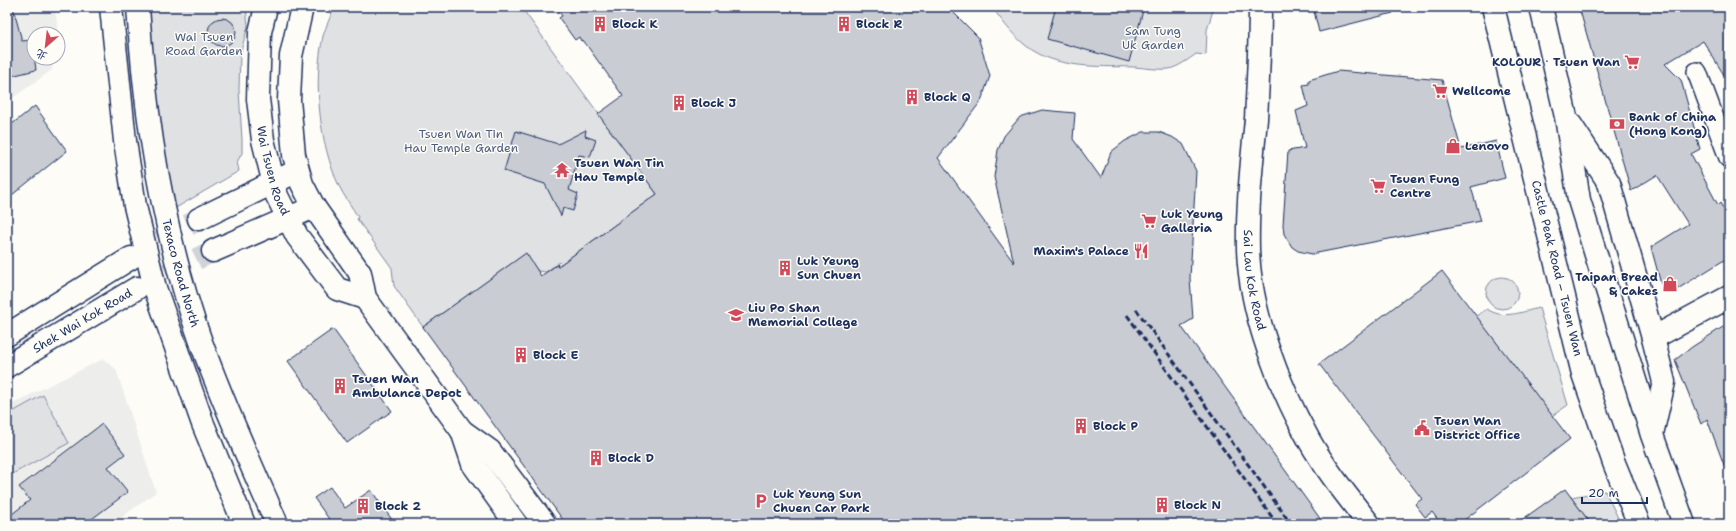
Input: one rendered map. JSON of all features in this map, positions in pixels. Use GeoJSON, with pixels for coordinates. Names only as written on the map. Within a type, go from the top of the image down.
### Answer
{"type":"FeatureCollection","features":[{"type":"Feature","properties":{"kind":"main road"},"geometry":{"type":"LineString","coordinates":[[111,7],[125,142],[135,206],[155,288],[201,417],[244,524]]}},
{"type":"Feature","properties":{"kind":"main road","name":"Texaco Road North"},"geometry":{"type":"LineString","coordinates":[[138,7],[140,44],[162,201],[184,285],[201,342],[230,416],[277,524]]}},
{"type":"Feature","properties":{"kind":"main road","name":"Wai Tsuen Road"},"geometry":{"type":"LineString","coordinates":[[266,7],[260,32],[258,99],[263,140],[273,182],[287,219],[305,248],[337,289],[365,298]]}},
{"type":"Feature","properties":{"kind":"main road","name":"Wai Tsuen Road"},"geometry":{"type":"LineString","coordinates":[[302,7],[291,56],[289,100],[291,135],[297,171],[314,207],[360,273],[365,298],[462,431],[473,464],[516,524]]}},
{"type":"Feature","properties":{"kind":"main road","name":"Sai Lau Kok Road"},"geometry":{"type":"LineString","coordinates":[[1260,7],[1258,85],[1248,214],[1248,250],[1252,288],[1265,336],[1292,407],[1322,461],[1368,524]]}},
{"type":"Feature","properties":{"kind":"main road","name":"Castle Peak Road – Tsuen Wan"},"geometry":{"type":"LineString","coordinates":[[1493,7],[1583,374],[1614,463],[1639,524]]}},
{"type":"Feature","properties":{"kind":"main road"},"geometry":{"type":"LineString","coordinates":[[1541,7],[1566,117],[1580,200],[1652,435],[1684,524]]}},
{"type":"Feature","properties":{"kind":"main road"},"geometry":{"type":"LineString","coordinates":[[1566,117],[1609,183],[1653,338],[1664,382],[1652,435]]}},
{"type":"Feature","properties":{"kind":"main road"},"geometry":{"type":"LineString","coordinates":[[200,219],[297,171]]}},
{"type":"Feature","properties":{"kind":"main road"},"geometry":{"type":"LineString","coordinates":[[213,251],[314,207]]}},
{"type":"Feature","properties":{"kind":"main road"},"geometry":{"type":"LineString","coordinates":[[7,335],[131,258]]}},
{"type":"Feature","properties":{"kind":"main road","name":"Shek Wai Kok Road"},"geometry":{"type":"LineString","coordinates":[[7,366],[137,288]]}},
{"type":"Feature","properties":{"kind":"main road"},"geometry":{"type":"LineString","coordinates":[[1653,338],[1729,297]]}},
{"type":"Feature","properties":{"kind":"main road","name":"Wai Tsuen Road"},"geometry":{"type":"LineString","coordinates":[[462,431],[490,451],[545,524]]}},
{"type":"Feature","properties":{"kind":"street"},"geometry":{"type":"LineString","coordinates":[[1697,72],[1729,158]]}},
{"type":"Feature","properties":{"kind":"shaded area"},"geometry":{"type":"Polygon","coordinates":[[[7,7],[54,7],[58,26],[26,26],[26,66],[53,66],[52,70],[7,102],[7,7]]]}},
{"type":"Feature","properties":{"kind":"shaded area"},"geometry":{"type":"Polygon","coordinates":[[[103,359],[116,369],[156,492],[118,520],[117,524],[7,524],[7,406],[103,359]]]}},
{"type":"Feature","properties":{"kind":"green space","name":"Wai Tsuen Road Garden"},"geometry":{"type":"Polygon","coordinates":[[[148,7],[246,7],[248,26],[240,54],[239,90],[242,153],[237,162],[239,171],[174,209],[163,174],[148,7]]]}},
{"type":"Feature","properties":{"kind":"green space","name":"Tsuen Wan Tin Hau Temple Garden"},"geometry":{"type":"Polygon","coordinates":[[[334,7],[521,7],[657,194],[561,264],[559,262],[546,272],[538,271],[525,254],[423,327],[394,286],[392,268],[357,219],[358,217],[341,190],[332,169],[320,112],[318,73],[323,36],[334,7]]]}},
{"type":"Feature","properties":{"kind":"green space","name":"Sam Tung Uk Garden"},"geometry":{"type":"Polygon","coordinates":[[[992,7],[1214,7],[1207,30],[1206,55],[1196,54],[1176,67],[1161,69],[1086,66],[1050,59],[1025,45],[1007,27],[992,7]]]}},
{"type":"Feature","properties":{"kind":"green space"},"geometry":{"type":"Polygon","coordinates":[[[1499,277],[1505,277],[1515,284],[1518,293],[1517,299],[1511,306],[1505,309],[1499,309],[1489,302],[1486,296],[1486,290],[1493,280],[1499,277]]]}},
{"type":"Feature","properties":{"kind":"green space"},"geometry":{"type":"Polygon","coordinates":[[[1539,308],[1568,405],[1552,416],[1476,316],[1487,309],[1506,315],[1539,308]]]}},
{"type":"Feature","properties":{"kind":"green space"},"geometry":{"type":"Polygon","coordinates":[[[43,395],[69,443],[7,477],[7,415],[43,395]]]}},
{"type":"Feature","properties":{"kind":"green space"},"geometry":{"type":"Polygon","coordinates":[[[1605,491],[1621,524],[1591,524],[1571,497],[1605,491]]]}},
{"type":"Feature","properties":{"kind":"building"},"geometry":{"type":"Polygon","coordinates":[[[13,7],[22,41],[26,41],[26,66],[35,66],[36,70],[7,77],[7,8],[13,7]]]}},
{"type":"Feature","properties":{"kind":"building","name":"Luk Yeung Sun Chuen"},"geometry":{"type":"Polygon","coordinates":[[[556,7],[948,7],[978,37],[990,76],[981,101],[938,158],[1014,263],[994,177],[998,150],[1004,136],[1020,117],[1042,110],[1075,113],[1073,139],[1101,178],[1111,152],[1125,141],[1143,132],[1159,132],[1172,137],[1183,144],[1196,171],[1190,278],[1193,319],[1181,326],[1324,524],[566,524],[423,327],[526,253],[541,276],[558,264],[557,267],[657,194],[598,114],[623,96],[583,40],[581,41],[579,37],[575,40],[559,18],[562,16],[556,7]]]}},
{"type":"Feature","properties":{"kind":"building"},"geometry":{"type":"Polygon","coordinates":[[[1056,7],[1144,7],[1129,62],[1047,39],[1056,7]]]}},
{"type":"Feature","properties":{"kind":"building"},"geometry":{"type":"Polygon","coordinates":[[[1313,7],[1392,7],[1393,13],[1319,32],[1313,7]]]}},
{"type":"Feature","properties":{"kind":"building"},"geometry":{"type":"Polygon","coordinates":[[[1579,7],[1729,7],[1729,83],[1703,41],[1665,64],[1681,80],[1700,149],[1691,154],[1718,205],[1720,203],[1729,218],[1729,257],[1676,290],[1661,284],[1651,247],[1688,224],[1657,175],[1631,191],[1579,7]]]}},
{"type":"Feature","properties":{"kind":"building"},"geometry":{"type":"Polygon","coordinates":[[[222,18],[232,22],[236,32],[232,42],[222,46],[212,42],[208,32],[212,22],[222,18]]]}},
{"type":"Feature","properties":{"kind":"building","name":"Tsuen Fung Centre"},"geometry":{"type":"Polygon","coordinates":[[[1338,71],[1442,80],[1461,149],[1496,141],[1505,178],[1471,187],[1481,221],[1312,254],[1298,251],[1292,247],[1284,234],[1283,225],[1288,151],[1305,148],[1296,111],[1308,106],[1303,85],[1309,84],[1309,80],[1338,71]]]}},
{"type":"Feature","properties":{"kind":"building"},"geometry":{"type":"Polygon","coordinates":[[[35,106],[67,151],[7,199],[7,128],[35,106]]]}},
{"type":"Feature","properties":{"kind":"building"},"geometry":{"type":"Polygon","coordinates":[[[586,130],[585,136],[596,140],[590,157],[579,155],[569,190],[578,194],[573,211],[563,208],[561,216],[545,184],[504,171],[516,131],[558,144],[586,130]]]}},
{"type":"Feature","properties":{"kind":"building"},"geometry":{"type":"Polygon","coordinates":[[[1442,271],[1570,439],[1459,524],[1441,524],[1432,512],[1425,517],[1415,504],[1422,499],[1319,364],[1442,271]]]}},
{"type":"Feature","properties":{"kind":"building"},"geometry":{"type":"Polygon","coordinates":[[[1729,323],[1729,472],[1727,473],[1707,419],[1701,424],[1675,360],[1729,323]]]}},
{"type":"Feature","properties":{"kind":"building","name":"Tsuen Wan Ambulance Depot"},"geometry":{"type":"Polygon","coordinates":[[[333,329],[392,411],[347,443],[288,361],[333,329]]]}},
{"type":"Feature","properties":{"kind":"building"},"geometry":{"type":"Polygon","coordinates":[[[102,424],[125,454],[108,467],[128,492],[85,524],[7,524],[7,518],[30,500],[19,487],[102,424]]]}},
{"type":"Feature","properties":{"kind":"building","name":"Block 2"},"geometry":{"type":"Polygon","coordinates":[[[330,487],[345,508],[371,490],[395,524],[321,524],[329,519],[314,498],[330,487]]]}},
{"type":"Feature","properties":{"kind":"building"},"geometry":{"type":"Polygon","coordinates":[[[1565,489],[1591,524],[1516,524],[1565,489]]]}},
{"type":"Feature","properties":{"kind":"tunnel"},"geometry":{"type":"LineString","coordinates":[[131,258],[199,219]]}},
{"type":"Feature","properties":{"kind":"tunnel"},"geometry":{"type":"LineString","coordinates":[[137,288],[213,251]]}},
{"type":"Feature","properties":{"kind":"railway"},"geometry":{"type":"LineString","coordinates":[[1136,309],[1291,524]]}},
{"type":"Feature","properties":{"kind":"railway"},"geometry":{"type":"LineString","coordinates":[[1127,315],[1277,524]]}},
{"type":"Feature","properties":{"kind":"place","name":"Block K"},"geometry":{"type":"Point","coordinates":[600,24]}},
{"type":"Feature","properties":{"kind":"place","name":"Block R"},"geometry":{"type":"Point","coordinates":[844,24]}},
{"type":"Feature","properties":{"kind":"place","name":"KOLOUR‧Tsuen Wan"},"geometry":{"type":"Point","coordinates":[1632,62]}},
{"type":"Feature","properties":{"kind":"place","name":"Wellcome"},"geometry":{"type":"Point","coordinates":[1440,91]}},
{"type":"Feature","properties":{"kind":"place","name":"Block Q"},"geometry":{"type":"Point","coordinates":[912,97]}},
{"type":"Feature","properties":{"kind":"place","name":"Block J"},"geometry":{"type":"Point","coordinates":[679,103]}},
{"type":"Feature","properties":{"kind":"place","name":"Bank of China (Hong Kong)"},"geometry":{"type":"Point","coordinates":[1617,124]}},
{"type":"Feature","properties":{"kind":"place","name":"Lenovo"},"geometry":{"type":"Point","coordinates":[1453,146]}},
{"type":"Feature","properties":{"kind":"place","name":"Tsuen Wan Tin Hau Temple"},"geometry":{"type":"Point","coordinates":[562,170]}},
{"type":"Feature","properties":{"kind":"place","name":"Tsuen Fung Centre"},"geometry":{"type":"Point","coordinates":[1378,186]}},
{"type":"Feature","properties":{"kind":"place","name":"Luk Yeung Galleria"},"geometry":{"type":"Point","coordinates":[1149,221]}},
{"type":"Feature","properties":{"kind":"place","name":"Maxim's Palace"},"geometry":{"type":"Point","coordinates":[1141,251]}},
{"type":"Feature","properties":{"kind":"place","name":"Luk Yeung Sun Chuen"},"geometry":{"type":"Point","coordinates":[785,268]}},
{"type":"Feature","properties":{"kind":"place","name":"Taipan Bread & Cakes"},"geometry":{"type":"Point","coordinates":[1670,284]}},
{"type":"Feature","properties":{"kind":"place","name":"Liu Po Shan Memorial College"},"geometry":{"type":"Point","coordinates":[736,315]}},
{"type":"Feature","properties":{"kind":"place","name":"Block E"},"geometry":{"type":"Point","coordinates":[521,355]}},
{"type":"Feature","properties":{"kind":"place","name":"Tsuen Wan Ambulance Depot"},"geometry":{"type":"Point","coordinates":[340,386]}},
{"type":"Feature","properties":{"kind":"place","name":"Block P"},"geometry":{"type":"Point","coordinates":[1081,426]}},
{"type":"Feature","properties":{"kind":"place","name":"Tsuen Wan District Office"},"geometry":{"type":"Point","coordinates":[1422,428]}},
{"type":"Feature","properties":{"kind":"place","name":"Block D"},"geometry":{"type":"Point","coordinates":[596,458]}},
{"type":"Feature","properties":{"kind":"place","name":"Luk Yeung Sun Chuen Car Park"},"geometry":{"type":"Point","coordinates":[761,501]}},
{"type":"Feature","properties":{"kind":"place","name":"Block N"},"geometry":{"type":"Point","coordinates":[1162,505]}},
{"type":"Feature","properties":{"kind":"place","name":"Block 2"},"geometry":{"type":"Point","coordinates":[363,506]}}]}
